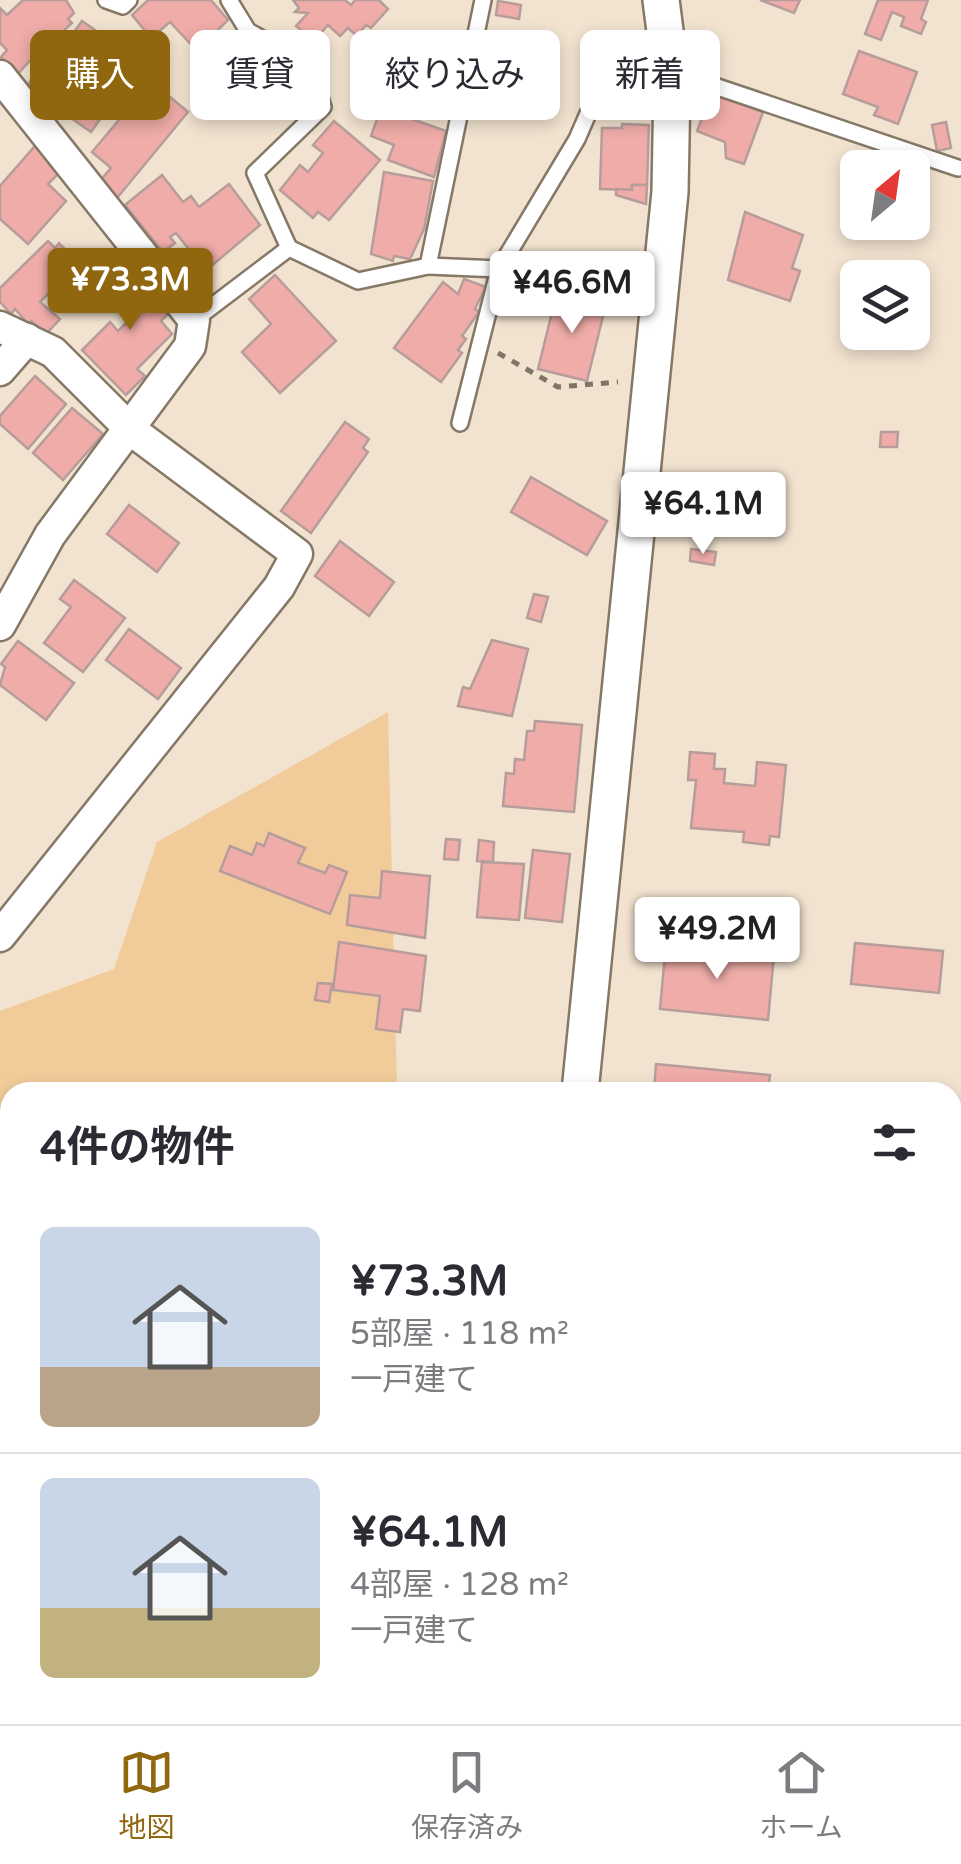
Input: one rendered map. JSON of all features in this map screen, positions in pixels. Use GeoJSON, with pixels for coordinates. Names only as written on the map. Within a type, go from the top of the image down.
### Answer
{"type":"FeatureCollection","features":[{"type":"Feature","properties":{"kind":"street"},"geometry":{"type":"LineString","coordinates":[[661,0],[665,30]]}},
{"type":"Feature","properties":{"kind":"street"},"geometry":{"type":"LineString","coordinates":[[0,76],[194,320],[190,346],[50,535],[0,624]]}},
{"type":"Feature","properties":{"kind":"street"},"geometry":{"type":"LineString","coordinates":[[581,1082],[670,192],[670,120]]}},
{"type":"Feature","properties":{"kind":"street"},"geometry":{"type":"LineString","coordinates":[[0,370],[13,333],[52,352],[131,430],[298,554],[278,587],[0,936]]}},
{"type":"Feature","properties":{"kind":"lane"},"geometry":{"type":"LineString","coordinates":[[106,0],[123,6],[129,0]]}},
{"type":"Feature","properties":{"kind":"lane"},"geometry":{"type":"LineString","coordinates":[[229,0],[248,31],[311,66],[323,107],[255,173],[289,248],[358,281],[428,266],[500,269]]}},
{"type":"Feature","properties":{"kind":"lane"},"geometry":{"type":"LineString","coordinates":[[428,266],[483,0]]}},
{"type":"Feature","properties":{"kind":"lane"},"geometry":{"type":"LineString","coordinates":[[653,0],[661,0]]}},
{"type":"Feature","properties":{"kind":"lane"},"geometry":{"type":"LineString","coordinates":[[720,88],[958,168]]}},
{"type":"Feature","properties":{"kind":"lane"},"geometry":{"type":"LineString","coordinates":[[460,422],[500,269],[585,120]]}},
{"type":"Feature","properties":{"kind":"lane"},"geometry":{"type":"LineString","coordinates":[[194,320],[289,248]]}},
{"type":"Feature","properties":{"kind":"path"},"geometry":{"type":"LineString","coordinates":[[480,343],[558,387],[651,380]]}},
{"type":"Feature","properties":{"kind":"shaded area"},"geometry":{"type":"Polygon","coordinates":[[[388,712],[397,1082],[0,1082],[0,1011],[114,969],[157,842],[388,712]]]}},
{"type":"Feature","properties":{"kind":"building"},"geometry":{"type":"Polygon","coordinates":[[[23,0],[66,0],[74,13],[68,19],[72,23],[64,30],[30,30],[30,61],[17,75],[1,57],[7,50],[0,43],[0,8],[7,15],[23,0]]]}},
{"type":"Feature","properties":{"kind":"building"},"geometry":{"type":"Polygon","coordinates":[[[148,0],[211,0],[228,20],[218,30],[190,30],[190,43],[170,22],[160,30],[144,30],[132,15],[148,0]]]}},
{"type":"Feature","properties":{"kind":"building"},"geometry":{"type":"Polygon","coordinates":[[[293,0],[345,0],[351,5],[355,0],[379,0],[388,9],[371,28],[348,28],[340,36],[328,25],[324,30],[301,30],[296,26],[308,13],[295,12],[299,8],[293,0]]]}},
{"type":"Feature","properties":{"kind":"building"},"geometry":{"type":"Polygon","coordinates":[[[760,0],[800,0],[794,13],[760,0]]]}},
{"type":"Feature","properties":{"kind":"building"},"geometry":{"type":"Polygon","coordinates":[[[878,0],[928,0],[921,19],[926,22],[921,34],[901,26],[904,17],[892,12],[881,40],[865,34],[878,0]]]}},
{"type":"Feature","properties":{"kind":"building"},"geometry":{"type":"Polygon","coordinates":[[[498,1],[521,5],[519,19],[496,15],[498,1]]]}},
{"type":"Feature","properties":{"kind":"building"},"geometry":{"type":"Polygon","coordinates":[[[82,21],[95,30],[76,30],[82,21]]]}},
{"type":"Feature","properties":{"kind":"building"},"geometry":{"type":"Polygon","coordinates":[[[859,51],[917,72],[898,124],[874,115],[878,107],[843,94],[859,51]]]}},
{"type":"Feature","properties":{"kind":"building"},"geometry":{"type":"Polygon","coordinates":[[[720,95],[763,112],[744,164],[726,158],[725,142],[697,131],[701,120],[720,120],[720,95]]]}},
{"type":"Feature","properties":{"kind":"building"},"geometry":{"type":"Polygon","coordinates":[[[170,97],[188,112],[117,198],[99,182],[111,168],[92,152],[119,120],[170,120],[170,97]]]}},
{"type":"Feature","properties":{"kind":"building"},"geometry":{"type":"Polygon","coordinates":[[[74,120],[99,120],[91,132],[74,120]]]}},
{"type":"Feature","properties":{"kind":"building"},"geometry":{"type":"Polygon","coordinates":[[[377,120],[415,120],[446,131],[434,177],[388,160],[394,145],[371,136],[377,120]]]}},
{"type":"Feature","properties":{"kind":"building"},"geometry":{"type":"Polygon","coordinates":[[[334,121],[380,160],[329,220],[318,212],[313,218],[280,190],[300,165],[308,172],[323,153],[313,145],[334,121]]]}},
{"type":"Feature","properties":{"kind":"building"},"geometry":{"type":"Polygon","coordinates":[[[946,122],[951,148],[937,151],[932,125],[946,122]]]}},
{"type":"Feature","properties":{"kind":"building"},"geometry":{"type":"Polygon","coordinates":[[[622,124],[649,125],[647,185],[632,185],[632,190],[600,189],[602,128],[622,128],[622,124]]]}},
{"type":"Feature","properties":{"kind":"building"},"geometry":{"type":"Polygon","coordinates":[[[35,146],[59,173],[48,184],[66,201],[28,244],[0,219],[0,186],[35,146]]]}},
{"type":"Feature","properties":{"kind":"building"},"geometry":{"type":"Polygon","coordinates":[[[384,172],[433,181],[424,229],[410,259],[394,256],[393,261],[371,254],[384,172]]]}},
{"type":"Feature","properties":{"kind":"building"},"geometry":{"type":"Polygon","coordinates":[[[162,175],[183,202],[191,196],[199,207],[229,184],[260,225],[209,268],[205,263],[202,266],[176,233],[170,237],[175,243],[163,252],[125,205],[162,175]]]}},
{"type":"Feature","properties":{"kind":"building"},"geometry":{"type":"Polygon","coordinates":[[[632,185],[647,185],[646,204],[616,195],[616,189],[632,190],[632,185]]]}},
{"type":"Feature","properties":{"kind":"building"},"geometry":{"type":"Polygon","coordinates":[[[745,212],[803,235],[792,268],[800,271],[790,301],[728,280],[745,212]]]}},
{"type":"Feature","properties":{"kind":"building"},"geometry":{"type":"Polygon","coordinates":[[[48,241],[55,248],[59,243],[84,268],[71,280],[66,276],[40,302],[60,319],[46,334],[31,321],[28,324],[15,309],[11,314],[0,302],[0,288],[48,241]]]}},
{"type":"Feature","properties":{"kind":"building"},"geometry":{"type":"Polygon","coordinates":[[[131,268],[170,312],[161,321],[172,334],[137,369],[145,376],[126,395],[82,350],[110,322],[118,331],[139,310],[131,303],[123,311],[105,293],[131,268]]]}},
{"type":"Feature","properties":{"kind":"building"},"geometry":{"type":"Polygon","coordinates":[[[275,275],[336,341],[280,393],[242,352],[271,324],[249,299],[275,275]]]}},
{"type":"Feature","properties":{"kind":"building"},"geometry":{"type":"Polygon","coordinates":[[[464,279],[486,287],[475,309],[479,312],[462,336],[466,339],[458,350],[462,353],[441,382],[394,348],[443,282],[458,294],[464,279]]]}},
{"type":"Feature","properties":{"kind":"building"},"geometry":{"type":"Polygon","coordinates":[[[557,292],[606,304],[587,381],[538,369],[557,292]]]}},
{"type":"Feature","properties":{"kind":"building"},"geometry":{"type":"Polygon","coordinates":[[[35,376],[66,404],[28,449],[0,424],[0,416],[35,376]]]}},
{"type":"Feature","properties":{"kind":"building"},"geometry":{"type":"Polygon","coordinates":[[[72,408],[103,434],[63,480],[33,453],[72,408]]]}},
{"type":"Feature","properties":{"kind":"building"},"geometry":{"type":"Polygon","coordinates":[[[345,422],[369,439],[363,448],[368,452],[311,533],[281,511],[345,422]]]}},
{"type":"Feature","properties":{"kind":"building"},"geometry":{"type":"Polygon","coordinates":[[[881,432],[898,432],[897,447],[880,447],[881,432]]]}},
{"type":"Feature","properties":{"kind":"building"},"geometry":{"type":"Polygon","coordinates":[[[531,477],[607,521],[587,555],[511,512],[531,477]]]}},
{"type":"Feature","properties":{"kind":"building"},"geometry":{"type":"Polygon","coordinates":[[[129,505],[179,543],[157,572],[107,534],[129,505]]]}},
{"type":"Feature","properties":{"kind":"building"},"geometry":{"type":"Polygon","coordinates":[[[340,541],[394,582],[369,616],[315,576],[340,541]]]}},
{"type":"Feature","properties":{"kind":"building"},"geometry":{"type":"Polygon","coordinates":[[[691,549],[716,552],[714,565],[690,561],[691,549]]]}},
{"type":"Feature","properties":{"kind":"building"},"geometry":{"type":"Polygon","coordinates":[[[74,580],[125,618],[83,672],[44,643],[71,607],[60,599],[74,580]]]}},
{"type":"Feature","properties":{"kind":"building"},"geometry":{"type":"Polygon","coordinates":[[[534,594],[548,597],[541,622],[527,618],[534,594]]]}},
{"type":"Feature","properties":{"kind":"building"},"geometry":{"type":"Polygon","coordinates":[[[129,629],[181,668],[158,699],[106,660],[129,629]]]}},
{"type":"Feature","properties":{"kind":"building"},"geometry":{"type":"Polygon","coordinates":[[[492,640],[528,649],[512,716],[458,706],[463,687],[470,689],[492,640]]]}},
{"type":"Feature","properties":{"kind":"building"},"geometry":{"type":"Polygon","coordinates":[[[18,641],[74,683],[46,720],[0,685],[5,667],[1,664],[18,641]]]}},
{"type":"Feature","properties":{"kind":"building"},"geometry":{"type":"Polygon","coordinates":[[[535,721],[582,725],[574,812],[503,806],[506,773],[514,774],[515,759],[524,760],[527,731],[534,731],[535,721]]]}},
{"type":"Feature","properties":{"kind":"building"},"geometry":{"type":"Polygon","coordinates":[[[690,752],[715,754],[714,769],[725,769],[724,783],[755,786],[757,762],[786,765],[779,837],[770,836],[769,845],[743,842],[744,832],[691,828],[696,780],[688,780],[690,752]]]}},
{"type":"Feature","properties":{"kind":"building"},"geometry":{"type":"Polygon","coordinates":[[[269,833],[305,848],[298,863],[325,873],[329,865],[347,872],[330,914],[220,871],[230,846],[252,855],[257,843],[264,846],[269,833]]]}},
{"type":"Feature","properties":{"kind":"building"},"geometry":{"type":"Polygon","coordinates":[[[446,839],[460,840],[458,860],[444,859],[446,839]]]}},
{"type":"Feature","properties":{"kind":"building"},"geometry":{"type":"Polygon","coordinates":[[[479,840],[494,842],[493,862],[477,861],[479,840]]]}},
{"type":"Feature","properties":{"kind":"building"},"geometry":{"type":"Polygon","coordinates":[[[533,850],[570,854],[562,922],[525,918],[533,850]]]}},
{"type":"Feature","properties":{"kind":"building"},"geometry":{"type":"Polygon","coordinates":[[[482,862],[524,864],[519,920],[477,917],[482,862]]]}},
{"type":"Feature","properties":{"kind":"building"},"geometry":{"type":"Polygon","coordinates":[[[382,871],[430,876],[425,938],[347,925],[350,895],[380,898],[382,871]]]}},
{"type":"Feature","properties":{"kind":"building"},"geometry":{"type":"Polygon","coordinates":[[[339,942],[426,956],[420,1011],[403,1009],[400,1032],[376,1029],[380,996],[333,990],[339,942]]]}},
{"type":"Feature","properties":{"kind":"building"},"geometry":{"type":"Polygon","coordinates":[[[855,943],[943,951],[939,993],[851,984],[855,943]]]}},
{"type":"Feature","properties":{"kind":"building"},"geometry":{"type":"Polygon","coordinates":[[[666,944],[774,955],[768,1020],[660,1009],[666,944]]]}},
{"type":"Feature","properties":{"kind":"building"},"geometry":{"type":"Polygon","coordinates":[[[318,983],[332,984],[329,1002],[315,1000],[318,983]]]}},
{"type":"Feature","properties":{"kind":"building"},"geometry":{"type":"Polygon","coordinates":[[[656,1064],[770,1075],[769,1082],[655,1082],[656,1064]]]}}]}
